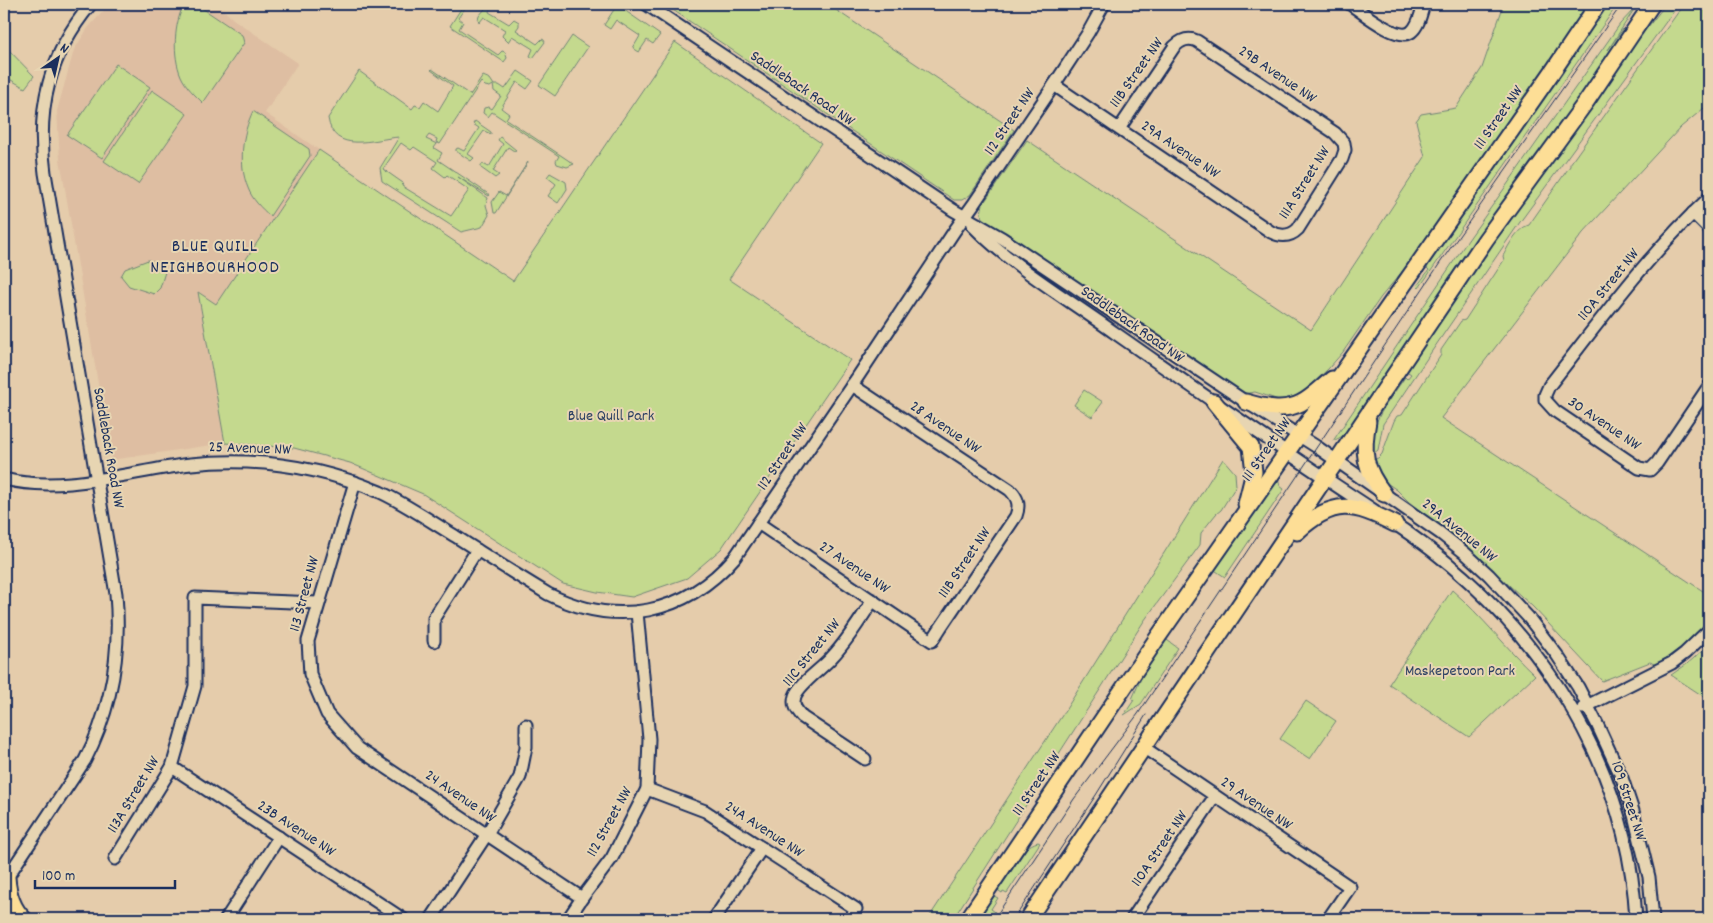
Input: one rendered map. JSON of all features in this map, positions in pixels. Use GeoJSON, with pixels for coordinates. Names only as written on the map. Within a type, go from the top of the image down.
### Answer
{"type":"FeatureCollection","features":[{"type":"Feature","properties":{"kind":"main road","name":"111 Street NW"},"geometry":{"type":"LineString","coordinates":[[968,919],[1142,660],[1598,4]]}},
{"type":"Feature","properties":{"kind":"main road"},"geometry":{"type":"LineString","coordinates":[[1028,919],[1338,462],[1486,239],[1586,102],[1652,4]]}},
{"type":"Feature","properties":{"kind":"main road"},"geometry":{"type":"LineString","coordinates":[[1246,402],[1265,407],[1282,408],[1300,403],[1343,371]]}},
{"type":"Feature","properties":{"kind":"main road"},"geometry":{"type":"LineString","coordinates":[[1214,402],[1251,447],[1254,472],[1244,514]]}},
{"type":"Feature","properties":{"kind":"main road"},"geometry":{"type":"LineString","coordinates":[[1370,414],[1364,442],[1366,459],[1372,478],[1384,494]]}},
{"type":"Feature","properties":{"kind":"main road"},"geometry":{"type":"LineString","coordinates":[[1279,548],[1311,519],[1321,512],[1334,508],[1362,509],[1395,524]]}},
{"type":"Feature","properties":{"kind":"main road"},"geometry":{"type":"LineString","coordinates":[[5,879],[9,894],[19,915],[24,919]]}},
{"type":"Feature","properties":{"kind":"main road"},"geometry":{"type":"LineString","coordinates":[[4,916],[8,919]]}},
{"type":"Feature","properties":{"kind":"street","name":"Saddleback Road NW"},"geometry":{"type":"LineString","coordinates":[[5,879],[84,760],[98,732],[112,686],[118,639],[117,603],[45,173],[42,136],[48,84],[58,53],[72,28],[90,4]]}},
{"type":"Feature","properties":{"kind":"street","name":"Saddleback Road NW"},"geometry":{"type":"LineString","coordinates":[[646,4],[964,217],[1002,238],[1299,436]]}},
{"type":"Feature","properties":{"kind":"street","name":"112 Street NW"},"geometry":{"type":"LineString","coordinates":[[568,919],[612,858],[647,789],[649,739],[637,612],[671,604],[696,592],[718,576],[735,557],[1054,85],[1088,33],[1104,4]]}},
{"type":"Feature","properties":{"kind":"street"},"geometry":{"type":"LineString","coordinates":[[1350,4],[1391,31],[1401,35],[1407,34],[1415,28],[1424,4]]}},
{"type":"Feature","properties":{"kind":"street","name":"111B Street NW"},"geometry":{"type":"LineString","coordinates":[[1119,129],[1174,47],[1185,39]]}},
{"type":"Feature","properties":{"kind":"street","name":"29B Avenue NW"},"geometry":{"type":"LineString","coordinates":[[1185,39],[1197,41],[1335,133],[1345,146]]}},
{"type":"Feature","properties":{"kind":"street","name":"29A Avenue NW"},"geometry":{"type":"LineString","coordinates":[[1054,85],[1271,232],[1281,236],[1289,235]]}},
{"type":"Feature","properties":{"kind":"street","name":"111A Street NW"},"geometry":{"type":"LineString","coordinates":[[1289,235],[1295,232],[1300,225],[1342,159],[1345,146]]}},
{"type":"Feature","properties":{"kind":"street","name":"110A Street NW"},"geometry":{"type":"LineString","coordinates":[[1545,400],[1545,395],[1550,386],[1638,273],[1709,198]]}},
{"type":"Feature","properties":{"kind":"street"},"geometry":{"type":"LineString","coordinates":[[1693,213],[1709,229]]}},
{"type":"Feature","properties":{"kind":"street","name":"Saddleback Road NW"},"geometry":{"type":"LineString","coordinates":[[964,217],[992,246],[1288,452]]}},
{"type":"Feature","properties":{"kind":"street","name":"28 Avenue NW"},"geometry":{"type":"LineString","coordinates":[[852,385],[1010,490],[1018,500]]}},
{"type":"Feature","properties":{"kind":"street","name":"30 Avenue NW"},"geometry":{"type":"LineString","coordinates":[[1545,400],[1549,406],[1563,416],[1639,468],[1647,470],[1653,468],[1657,463],[1709,386]]}},
{"type":"Feature","properties":{"kind":"street","name":"29A Avenue NW"},"geometry":{"type":"LineString","coordinates":[[1299,436],[1465,552],[1528,617],[1557,655],[1588,706]]}},
{"type":"Feature","properties":{"kind":"street","name":"29A Avenue NW"},"geometry":{"type":"LineString","coordinates":[[1288,452],[1444,558],[1498,610],[1545,665],[1575,712]]}},
{"type":"Feature","properties":{"kind":"street","name":"25 Avenue NW"},"geometry":{"type":"LineString","coordinates":[[4,479],[46,484],[96,479],[190,464],[241,462],[314,470],[354,482],[412,509],[560,600],[597,611],[610,613],[637,612]]}},
{"type":"Feature","properties":{"kind":"street","name":"113 Street NW"},"geometry":{"type":"LineString","coordinates":[[327,714],[310,674],[308,641],[354,482]]}},
{"type":"Feature","properties":{"kind":"street","name":"111B Street NW"},"geometry":{"type":"LineString","coordinates":[[932,640],[1016,516],[1018,500]]}},
{"type":"Feature","properties":{"kind":"street","name":"27 Avenue NW"},"geometry":{"type":"LineString","coordinates":[[758,523],[932,640]]}},
{"type":"Feature","properties":{"kind":"street"},"geometry":{"type":"LineString","coordinates":[[434,641],[434,618],[476,550]]}},
{"type":"Feature","properties":{"kind":"street","name":"113A Street NW"},"geometry":{"type":"LineString","coordinates":[[115,859],[172,767],[195,686],[195,598],[318,603]]}},
{"type":"Feature","properties":{"kind":"street","name":"111C Street NW"},"geometry":{"type":"LineString","coordinates":[[865,759],[802,717],[794,702],[798,692],[833,657],[873,600]]}},
{"type":"Feature","properties":{"kind":"street"},"geometry":{"type":"LineString","coordinates":[[1575,712],[1672,662],[1685,653],[1709,630]]}},
{"type":"Feature","properties":{"kind":"street","name":"109 Street NW"},"geometry":{"type":"LineString","coordinates":[[1588,706],[1615,760],[1631,803],[1649,877],[1653,919]]}},
{"type":"Feature","properties":{"kind":"street","name":"109 Street NW"},"geometry":{"type":"LineString","coordinates":[[1575,712],[1613,799],[1622,827],[1631,872],[1636,919]]}},
{"type":"Feature","properties":{"kind":"street","name":"24 Avenue NW"},"geometry":{"type":"LineString","coordinates":[[327,714],[357,748],[582,898]]}},
{"type":"Feature","properties":{"kind":"street"},"geometry":{"type":"LineString","coordinates":[[431,919],[487,834],[520,777],[526,747],[526,725]]}},
{"type":"Feature","properties":{"kind":"street","name":"29 Avenue NW"},"geometry":{"type":"LineString","coordinates":[[1143,747],[1350,887],[1328,919]]}},
{"type":"Feature","properties":{"kind":"street","name":"23B Avenue NW"},"geometry":{"type":"LineString","coordinates":[[172,767],[403,919]]}},
{"type":"Feature","properties":{"kind":"street","name":"24A Avenue NW"},"geometry":{"type":"LineString","coordinates":[[647,789],[705,811],[762,848],[853,914]]}},
{"type":"Feature","properties":{"kind":"street","name":"110A Street NW"},"geometry":{"type":"LineString","coordinates":[[1132,919],[1216,796]]}},
{"type":"Feature","properties":{"kind":"street"},"geometry":{"type":"LineString","coordinates":[[226,919],[279,837]]}},
{"type":"Feature","properties":{"kind":"street"},"geometry":{"type":"LineString","coordinates":[[714,919],[762,848]]}},
{"type":"Feature","properties":{"kind":"shaded area"},"geometry":{"type":"Polygon","coordinates":[[[110,4],[217,4],[233,19],[298,63],[265,113],[319,150],[216,304],[198,292],[225,443],[111,460],[60,159],[57,111],[74,50],[88,28],[110,4]]]}},
{"type":"Feature","properties":{"kind":"green space"},"geometry":{"type":"Polygon","coordinates":[[[184,4],[196,4],[242,35],[244,43],[203,103],[183,80],[176,59],[176,30],[184,4]]]}},
{"type":"Feature","properties":{"kind":"green space"},"geometry":{"type":"Polygon","coordinates":[[[464,4],[468,4],[458,18],[463,22],[459,29],[498,55],[502,51],[505,52],[507,58],[504,62],[450,26],[464,4]]]}},
{"type":"Feature","properties":{"kind":"green space"},"geometry":{"type":"Polygon","coordinates":[[[489,4],[491,5],[489,12],[509,24],[514,19],[519,22],[516,30],[537,44],[542,39],[544,40],[545,42],[533,58],[530,56],[533,49],[512,36],[508,42],[502,36],[505,30],[484,17],[479,23],[479,16],[489,4]]]}},
{"type":"Feature","properties":{"kind":"green space"},"geometry":{"type":"Polygon","coordinates":[[[664,4],[827,4],[1014,130],[970,195],[962,200],[954,200],[664,4]]]}},
{"type":"Feature","properties":{"kind":"green space"},"geometry":{"type":"Polygon","coordinates":[[[1504,4],[1591,4],[1425,244],[1381,297],[1343,352],[1301,395],[1279,400],[1255,392],[1243,394],[982,218],[983,204],[1027,140],[1311,330],[1425,157],[1416,121],[1421,114],[1456,108],[1482,68],[1504,4]]]}},
{"type":"Feature","properties":{"kind":"green space"},"geometry":{"type":"Polygon","coordinates":[[[1606,4],[1618,4],[1419,288],[1417,286],[1429,270],[1427,268],[1438,249],[1606,4]]]}},
{"type":"Feature","properties":{"kind":"green space"},"geometry":{"type":"Polygon","coordinates":[[[1666,4],[1679,4],[1520,222],[1432,351],[1383,424],[1378,450],[1373,454],[1372,443],[1376,423],[1386,404],[1405,377],[1407,379],[1411,374],[1405,370],[1488,247],[1629,51],[1666,4]]]}},
{"type":"Feature","properties":{"kind":"green space"},"geometry":{"type":"Polygon","coordinates":[[[1684,4],[1709,4],[1709,104],[1681,127],[1583,233],[1441,418],[1709,595],[1709,621],[1688,643],[1656,665],[1650,662],[1602,681],[1533,607],[1476,555],[1409,502],[1397,490],[1378,477],[1371,461],[1382,454],[1397,416],[1402,415],[1441,355],[1441,350],[1461,321],[1465,320],[1504,260],[1503,256],[1514,238],[1529,225],[1684,4]]]}},
{"type":"Feature","properties":{"kind":"green space"},"geometry":{"type":"Polygon","coordinates":[[[617,5],[660,35],[653,44],[647,40],[639,52],[633,48],[640,36],[616,20],[610,29],[604,25],[617,5]]]}},
{"type":"Feature","properties":{"kind":"green space"},"geometry":{"type":"Polygon","coordinates":[[[1635,8],[1608,50],[1623,29],[1603,66],[1515,185],[1360,415],[1345,435],[1333,441],[1466,243],[1620,24],[1635,8]]]}},
{"type":"Feature","properties":{"kind":"green space"},"geometry":{"type":"Polygon","coordinates":[[[572,36],[588,47],[555,96],[539,85],[572,36]]]}},
{"type":"Feature","properties":{"kind":"green space","name":"Blue Quill Park"},"geometry":{"type":"Polygon","coordinates":[[[675,42],[821,143],[729,279],[850,360],[721,549],[687,578],[632,597],[597,592],[563,584],[423,494],[350,463],[294,448],[225,443],[198,292],[216,304],[319,150],[513,281],[675,42]]]}},
{"type":"Feature","properties":{"kind":"green space"},"geometry":{"type":"Polygon","coordinates":[[[4,45],[34,76],[25,88],[4,76],[4,45]]]}},
{"type":"Feature","properties":{"kind":"green space"},"geometry":{"type":"Polygon","coordinates":[[[116,64],[150,87],[102,158],[67,135],[116,64]]]}},
{"type":"Feature","properties":{"kind":"green space"},"geometry":{"type":"Polygon","coordinates":[[[431,70],[470,95],[483,76],[490,79],[494,85],[499,85],[505,89],[518,71],[533,81],[527,89],[517,82],[501,108],[509,114],[506,119],[574,164],[567,167],[557,164],[556,161],[559,156],[492,112],[488,117],[483,113],[484,108],[489,107],[492,109],[501,96],[494,91],[493,85],[490,87],[485,86],[481,82],[440,144],[436,142],[437,139],[429,135],[426,139],[437,144],[434,148],[442,153],[438,160],[490,195],[458,177],[488,198],[486,205],[489,215],[482,227],[461,232],[382,181],[380,168],[399,137],[367,142],[346,141],[338,137],[331,130],[328,118],[359,71],[412,109],[415,105],[420,107],[424,101],[438,111],[453,86],[431,70]],[[401,143],[383,169],[403,183],[402,186],[451,216],[469,190],[433,168],[437,162],[414,147],[411,150],[401,143]]]}},
{"type":"Feature","properties":{"kind":"green space"},"geometry":{"type":"Polygon","coordinates":[[[152,90],[187,114],[138,184],[104,161],[152,90]]]}},
{"type":"Feature","properties":{"kind":"green space"},"geometry":{"type":"Polygon","coordinates":[[[253,111],[309,149],[310,156],[270,216],[252,196],[243,169],[244,139],[253,111]]]}},
{"type":"Feature","properties":{"kind":"green space"},"geometry":{"type":"Polygon","coordinates":[[[475,121],[491,132],[491,134],[484,131],[468,154],[474,158],[471,161],[456,151],[456,149],[464,151],[479,128],[473,124],[475,121]]]}},
{"type":"Feature","properties":{"kind":"green space"},"geometry":{"type":"Polygon","coordinates":[[[500,137],[516,150],[514,151],[508,147],[493,171],[499,175],[495,178],[481,168],[481,165],[489,167],[503,144],[498,140],[500,137]]]}},
{"type":"Feature","properties":{"kind":"green space"},"geometry":{"type":"Polygon","coordinates":[[[528,162],[496,213],[494,213],[492,202],[499,192],[506,196],[528,162]]]}},
{"type":"Feature","properties":{"kind":"green space"},"geometry":{"type":"Polygon","coordinates":[[[550,173],[566,182],[567,189],[558,203],[548,196],[556,184],[547,177],[550,173]]]}},
{"type":"Feature","properties":{"kind":"green space"},"geometry":{"type":"Polygon","coordinates":[[[148,260],[156,263],[165,272],[160,288],[154,294],[129,286],[121,276],[125,269],[148,260]]]}},
{"type":"Feature","properties":{"kind":"green space"},"geometry":{"type":"Polygon","coordinates":[[[1084,390],[1103,402],[1092,417],[1074,405],[1084,390]]]}},
{"type":"Feature","properties":{"kind":"green space"},"geometry":{"type":"Polygon","coordinates":[[[1223,459],[1235,473],[1236,486],[1221,510],[1201,533],[1200,545],[1144,621],[953,919],[928,919],[1063,714],[1223,459]]]}},
{"type":"Feature","properties":{"kind":"green space"},"geometry":{"type":"Polygon","coordinates":[[[1278,477],[1280,486],[1284,489],[1225,577],[1213,569],[1278,477]]]}},
{"type":"Feature","properties":{"kind":"green space","name":"Maskepetoon Park"},"geometry":{"type":"Polygon","coordinates":[[[1452,590],[1474,610],[1535,675],[1469,737],[1389,684],[1452,590]]]}},
{"type":"Feature","properties":{"kind":"green space"},"geometry":{"type":"Polygon","coordinates":[[[1164,638],[1178,648],[1141,704],[1124,715],[1134,700],[1132,699],[1149,660],[1164,638]]]}},
{"type":"Feature","properties":{"kind":"green space"},"geometry":{"type":"Polygon","coordinates":[[[1709,645],[1709,700],[1671,675],[1709,645]]]}},
{"type":"Feature","properties":{"kind":"green space"},"geometry":{"type":"Polygon","coordinates":[[[1306,701],[1336,721],[1310,759],[1280,739],[1306,701]]]}},
{"type":"Feature","properties":{"kind":"green space"},"geometry":{"type":"Polygon","coordinates":[[[1038,842],[1040,843],[1007,893],[1003,891],[1002,893],[996,889],[1019,855],[1025,849],[1038,842]]]}},
{"type":"Feature","properties":{"kind":"green space"},"geometry":{"type":"Polygon","coordinates":[[[992,895],[998,898],[991,909],[995,912],[990,919],[976,919],[992,895]]]}},
{"type":"Feature","properties":{"kind":"tram line"},"geometry":{"type":"LineString","coordinates":[[994,919],[1074,799],[1138,714],[1440,263],[1622,4]]}},
{"type":"Feature","properties":{"kind":"tram line"},"geometry":{"type":"LineString","coordinates":[[1014,919],[1146,715]]}},
{"type":"Feature","properties":{"kind":"district","name":"BLUE QUILL NEIGHBOURHOOD"},"geometry":{"type":"Point","coordinates":[215,257]}}]}
